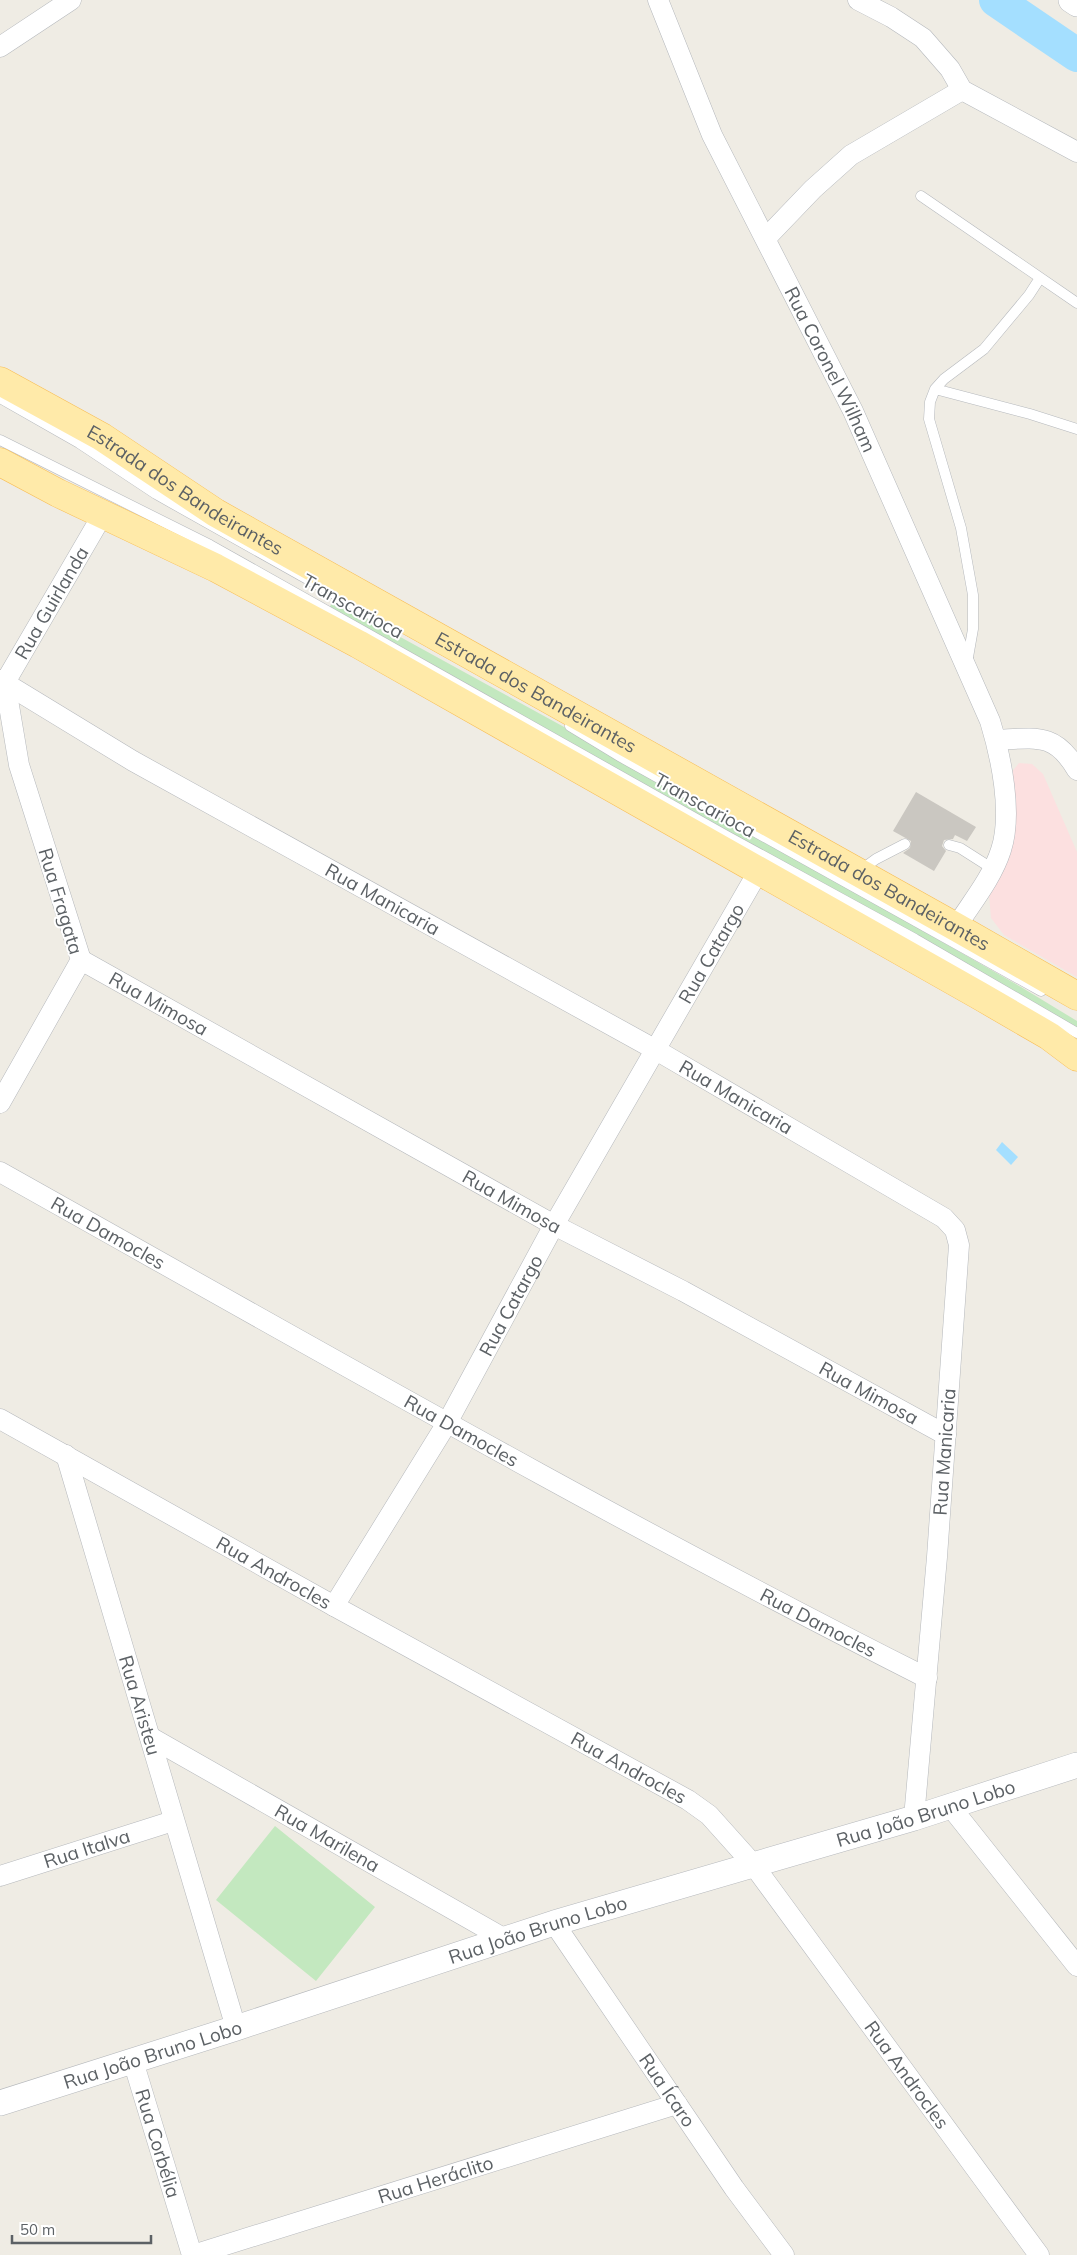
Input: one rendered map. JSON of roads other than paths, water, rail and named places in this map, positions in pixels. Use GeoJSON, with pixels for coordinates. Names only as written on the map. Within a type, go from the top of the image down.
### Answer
{"type":"FeatureCollection","features":[{"type":"Feature","properties":{"kind":"main road","name":"Estrada dos Bandeirantes"},"geometry":{"type":"LineString","coordinates":[[0,381],[102,437],[216,514],[956,927],[1065,997]]}},
{"type":"Feature","properties":{"kind":"main road"},"geometry":{"type":"LineString","coordinates":[[0,462],[216,568],[358,644],[997,1006],[1049,1036],[1077,1057]]}},
{"type":"Feature","properties":{"kind":"street"},"geometry":{"type":"LineString","coordinates":[[0,47],[71,0]]}},
{"type":"Feature","properties":{"kind":"street","name":"Rua Coronel Wilham"},"geometry":{"type":"LineString","coordinates":[[658,0],[712,134],[853,411],[967,664],[996,740],[1002,776],[1005,829],[1001,850],[993,869],[956,927]]}},
{"type":"Feature","properties":{"kind":"street"},"geometry":{"type":"LineString","coordinates":[[858,0],[923,38],[950,69],[962,90],[1077,152]]}},
{"type":"Feature","properties":{"kind":"street"},"geometry":{"type":"LineString","coordinates":[[1071,0],[1077,4]]}},
{"type":"Feature","properties":{"kind":"street"},"geometry":{"type":"LineString","coordinates":[[766,238],[825,178],[852,155],[962,90]]}},
{"type":"Feature","properties":{"kind":"street","name":"Rua Guirlanda"},"geometry":{"type":"LineString","coordinates":[[2,684],[103,514]]}},
{"type":"Feature","properties":{"kind":"street","name":"Rua Fragata"},"geometry":{"type":"LineString","coordinates":[[0,1103],[81,960],[19,765],[2,684]]}},
{"type":"Feature","properties":{"kind":"street","name":"Rua Manicaria"},"geometry":{"type":"LineString","coordinates":[[2,684],[133,762],[656,1050],[944,1218],[955,1230],[960,1245],[927,1678],[914,1818]]}},
{"type":"Feature","properties":{"kind":"street"},"geometry":{"type":"LineString","coordinates":[[996,740],[1032,738],[1049,741],[1058,746],[1069,757],[1077,770]]}},
{"type":"Feature","properties":{"kind":"street","name":"Rua Catargo"},"geometry":{"type":"LineString","coordinates":[[334,1606],[447,1423],[554,1225],[758,872]]}},
{"type":"Feature","properties":{"kind":"street","name":"Rua Mimosa"},"geometry":{"type":"LineString","coordinates":[[81,960],[554,1225],[683,1291],[946,1435]]}},
{"type":"Feature","properties":{"kind":"street","name":"Rua Damocles"},"geometry":{"type":"LineString","coordinates":[[0,1172],[447,1423],[807,1617],[927,1678]]}},
{"type":"Feature","properties":{"kind":"street"},"geometry":{"type":"LineString","coordinates":[[0,1419],[66,1455]]}},
{"type":"Feature","properties":{"kind":"street","name":"Rua Androcles"},"geometry":{"type":"LineString","coordinates":[[66,1455],[334,1606],[688,1800],[709,1815],[752,1863],[1039,2255]]}},
{"type":"Feature","properties":{"kind":"street","name":"Rua Aristeu"},"geometry":{"type":"LineString","coordinates":[[66,1455],[236,2028]]}},
{"type":"Feature","properties":{"kind":"street","name":"Rua Marilena"},"geometry":{"type":"LineString","coordinates":[[150,1737],[506,1939]]}},
{"type":"Feature","properties":{"kind":"street","name":"Rua João Bruno Lobo"},"geometry":{"type":"LineString","coordinates":[[0,2103],[236,2028],[554,1923],[752,1863],[914,1818],[1077,1765]]}},
{"type":"Feature","properties":{"kind":"street"},"geometry":{"type":"LineString","coordinates":[[950,1806],[1077,1966]]}},
{"type":"Feature","properties":{"kind":"street","name":"Rua Italva"},"geometry":{"type":"LineString","coordinates":[[0,1876],[174,1822]]}},
{"type":"Feature","properties":{"kind":"street","name":"Rua Ícaro"},"geometry":{"type":"LineString","coordinates":[[554,1923],[734,2188],[784,2255]]}},
{"type":"Feature","properties":{"kind":"street","name":"Rua Corbélia"},"geometry":{"type":"LineString","coordinates":[[133,2061],[193,2255]]}},
{"type":"Feature","properties":{"kind":"street","name":"Rua Heráclito"},"geometry":{"type":"LineString","coordinates":[[193,2255],[677,2104]]}},
{"type":"Feature","properties":{"kind":"lane"},"geometry":{"type":"LineString","coordinates":[[921,196],[1077,303]]}},
{"type":"Feature","properties":{"kind":"lane"},"geometry":{"type":"LineString","coordinates":[[967,664],[973,629],[973,596],[961,528],[929,419],[930,402],[935,389],[944,379],[984,349],[1029,295],[1040,278]]}},
{"type":"Feature","properties":{"kind":"lane"},"geometry":{"type":"LineString","coordinates":[[935,389],[1030,414],[1077,430]]}},
{"type":"Feature","properties":{"kind":"lane","name":"Transcarioca"},"geometry":{"type":"LineString","coordinates":[[0,398],[79,443],[156,494],[406,635]]}},
{"type":"Feature","properties":{"kind":"lane","name":"Transcarioca"},"geometry":{"type":"LineString","coordinates":[[0,440],[210,544],[725,835],[915,939],[1077,1033]]}},
{"type":"Feature","properties":{"kind":"lane","name":"Transcarioca"},"geometry":{"type":"LineString","coordinates":[[563,722],[621,757],[1065,997]]}},
{"type":"Feature","properties":{"kind":"lane"},"geometry":{"type":"LineString","coordinates":[[858,872],[876,859],[905,844]]}},
{"type":"Feature","properties":{"kind":"lane"},"geometry":{"type":"LineString","coordinates":[[949,845],[960,848],[993,869]]}},
{"type":"Feature","properties":{"kind":"water"},"geometry":{"type":"Polygon","coordinates":[[[1002,1142],[1018,1157],[1011,1165],[996,1150],[1002,1142]]]}},
{"type":"Feature","properties":{"kind":"waterway"},"geometry":{"type":"LineString","coordinates":[[996,0],[1077,55]]}}]}
